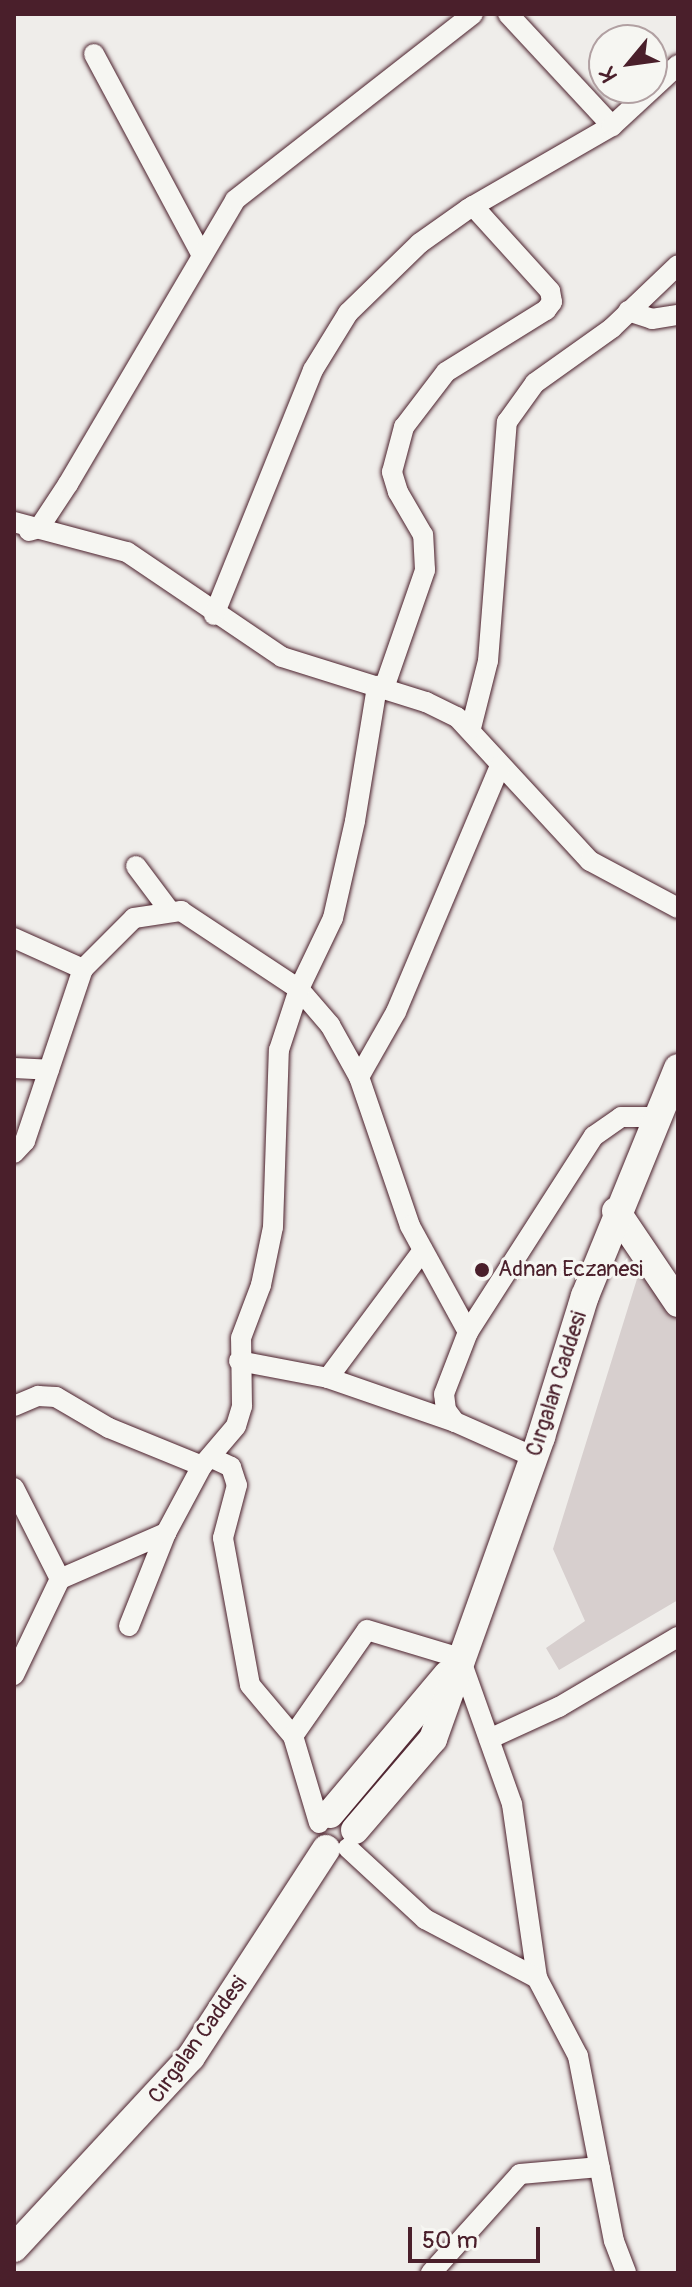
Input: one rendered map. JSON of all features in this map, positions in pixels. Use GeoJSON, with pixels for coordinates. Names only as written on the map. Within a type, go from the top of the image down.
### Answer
{"type":"FeatureCollection","features":[{"type":"Feature","properties":{"kind":"street"},"geometry":{"type":"LineString","coordinates":[[14,536],[39,528],[225,212],[246,189],[473,14]]}},
{"type":"Feature","properties":{"kind":"street"},"geometry":{"type":"LineString","coordinates":[[508,14],[612,126]]}},
{"type":"Feature","properties":{"kind":"street"},"geometry":{"type":"LineString","coordinates":[[94,54],[202,255]]}},
{"type":"Feature","properties":{"kind":"street"},"geometry":{"type":"LineString","coordinates":[[214,615],[313,370],[336,330],[397,262],[473,206],[612,126],[678,65]]}},
{"type":"Feature","properties":{"kind":"street"},"geometry":{"type":"LineString","coordinates":[[129,1626],[166,1533],[207,1462],[239,1416],[241,1338],[261,1285],[273,1227],[279,1050],[299,989],[333,918],[380,687],[425,570],[420,526],[398,492],[392,472],[404,427],[446,372],[546,310],[552,302],[550,291],[473,206]]}},
{"type":"Feature","properties":{"kind":"street"},"geometry":{"type":"LineString","coordinates":[[471,728],[488,661],[507,422],[535,383],[628,311],[678,265]]}},
{"type":"Feature","properties":{"kind":"street"},"geometry":{"type":"LineString","coordinates":[[628,311],[652,319],[678,315]]}},
{"type":"Feature","properties":{"kind":"street"},"geometry":{"type":"LineString","coordinates":[[14,522],[127,552],[214,615],[282,657],[442,708],[471,728],[500,766],[590,861],[678,908]]}},
{"type":"Feature","properties":{"kind":"street"},"geometry":{"type":"LineString","coordinates":[[359,1077],[396,1012],[500,766]]}},
{"type":"Feature","properties":{"kind":"street"},"geometry":{"type":"LineString","coordinates":[[136,866],[169,910]]}},
{"type":"Feature","properties":{"kind":"street"},"geometry":{"type":"LineString","coordinates":[[14,1153],[25,1141],[83,969],[123,925],[146,913],[181,911],[299,989],[330,1025],[359,1077],[423,1250],[468,1332]]}},
{"type":"Feature","properties":{"kind":"street"},"geometry":{"type":"LineString","coordinates":[[14,938],[83,969]]}},
{"type":"Feature","properties":{"kind":"street"},"geometry":{"type":"LineString","coordinates":[[14,1068],[49,1070]]}},
{"type":"Feature","properties":{"kind":"street","name":"Cırgalan Caddesi"},"geometry":{"type":"LineString","coordinates":[[14,2248],[191,2057],[336,1833],[460,1658],[534,1457],[616,1211],[678,1068]]}},
{"type":"Feature","properties":{"kind":"street"},"geometry":{"type":"LineString","coordinates":[[455,1422],[446,1410],[444,1394],[468,1332],[599,1129],[621,1117],[656,1117]]}},
{"type":"Feature","properties":{"kind":"street"},"geometry":{"type":"LineString","coordinates":[[616,1211],[678,1303]]}},
{"type":"Feature","properties":{"kind":"street"},"geometry":{"type":"LineString","coordinates":[[328,1378],[423,1250]]}},
{"type":"Feature","properties":{"kind":"street"},"geometry":{"type":"LineString","coordinates":[[239,1361],[328,1378],[455,1422],[534,1457]]}},
{"type":"Feature","properties":{"kind":"street"},"geometry":{"type":"LineString","coordinates":[[14,1406],[38,1396],[56,1397],[109,1428],[207,1462],[231,1467],[237,1485],[223,1538],[250,1685],[293,1736],[336,1833],[425,1919],[537,1978]]}},
{"type":"Feature","properties":{"kind":"street"},"geometry":{"type":"LineString","coordinates":[[14,1488],[60,1579]]}},
{"type":"Feature","properties":{"kind":"street"},"geometry":{"type":"LineString","coordinates":[[14,1675],[60,1579],[166,1533]]}},
{"type":"Feature","properties":{"kind":"street"},"geometry":{"type":"LineString","coordinates":[[293,1736],[367,1630],[460,1658],[512,1804],[537,1978],[575,2047],[614,2241],[626,2273]]}},
{"type":"Feature","properties":{"kind":"street"},"geometry":{"type":"LineString","coordinates":[[489,1739],[559,1707],[678,1637]]}},
{"type":"Feature","properties":{"kind":"street"},"geometry":{"type":"LineString","coordinates":[[431,2273],[520,2174],[600,2167]]}},
{"type":"Feature","properties":{"kind":"shaded area"},"geometry":{"type":"Polygon","coordinates":[[[646,1250],[678,1299],[678,1600],[559,1670],[546,1648],[585,1621],[553,1549],[646,1250]]]}},
{"type":"Feature","properties":{"kind":"place","name":"Adnan Eczanesi"},"geometry":{"type":"Point","coordinates":[482,1270]}}]}
